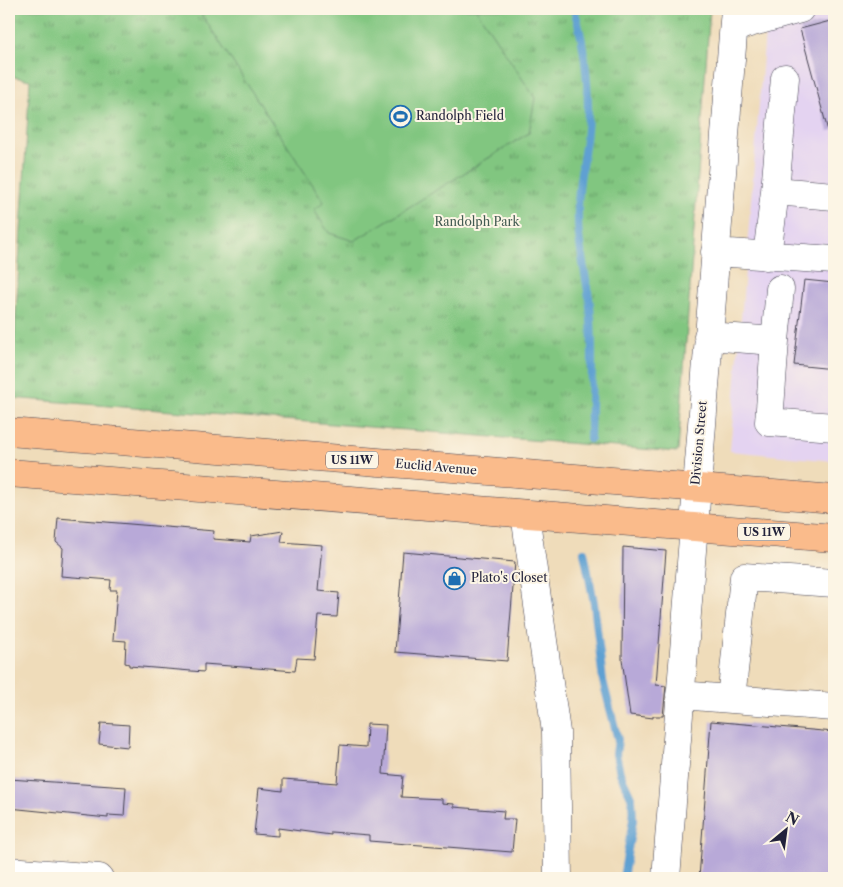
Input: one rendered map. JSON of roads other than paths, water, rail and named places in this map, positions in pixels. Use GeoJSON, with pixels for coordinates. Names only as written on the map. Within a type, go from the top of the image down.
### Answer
{"type":"FeatureCollection","features":[{"type":"Feature","properties":{"kind":"main road","name":"Euclid Avenue"},"geometry":{"type":"LineString","coordinates":[[9,432],[834,499]]}},
{"type":"Feature","properties":{"kind":"main road","name":"US 11W"},"geometry":{"type":"LineString","coordinates":[[9,474],[834,538]]}},
{"type":"Feature","properties":{"kind":"street"},"geometry":{"type":"LineString","coordinates":[[735,18],[800,9]]}},
{"type":"Feature","properties":{"kind":"street","name":"Division Street"},"geometry":{"type":"LineString","coordinates":[[666,878],[735,18]]}},
{"type":"Feature","properties":{"kind":"street"},"geometry":{"type":"LineString","coordinates":[[767,256],[785,78]]}},
{"type":"Feature","properties":{"kind":"street"},"geometry":{"type":"LineString","coordinates":[[775,191],[834,196]]}},
{"type":"Feature","properties":{"kind":"street"},"geometry":{"type":"LineString","coordinates":[[715,252],[834,260]]}},
{"type":"Feature","properties":{"kind":"street"},"geometry":{"type":"LineString","coordinates":[[780,289],[770,422],[834,427]]}},
{"type":"Feature","properties":{"kind":"street"},"geometry":{"type":"LineString","coordinates":[[708,336],[776,341]]}},
{"type":"Feature","properties":{"kind":"street"},"geometry":{"type":"LineString","coordinates":[[525,514],[556,732],[558,878]]}},
{"type":"Feature","properties":{"kind":"street"},"geometry":{"type":"LineString","coordinates":[[731,699],[744,577],[834,583]]}},
{"type":"Feature","properties":{"kind":"street"},"geometry":{"type":"LineString","coordinates":[[680,695],[834,706]]}},
{"type":"Feature","properties":{"kind":"street"},"geometry":{"type":"LineString","coordinates":[[9,871],[99,878]]}},
{"type":"Feature","properties":{"kind":"waterway"},"geometry":{"type":"LineString","coordinates":[[574,9],[582,40],[588,92],[586,140],[578,199],[578,231],[589,295],[592,339],[590,439]]}},
{"type":"Feature","properties":{"kind":"waterway"},"geometry":{"type":"LineString","coordinates":[[584,552],[594,603],[603,681],[618,740],[616,754],[620,773],[632,799],[633,820],[623,878]]}},
{"type":"Feature","properties":{"kind":"place","name":"Randolph Field"},"geometry":{"type":"Point","coordinates":[400,116]}},
{"type":"Feature","properties":{"kind":"place","name":"Plato's Closet"},"geometry":{"type":"Point","coordinates":[455,578]}},
{"type":"Feature","properties":{"kind":"park label","name":"Randolph Park"},"geometry":{"type":"Point","coordinates":[477,222]}}]}
